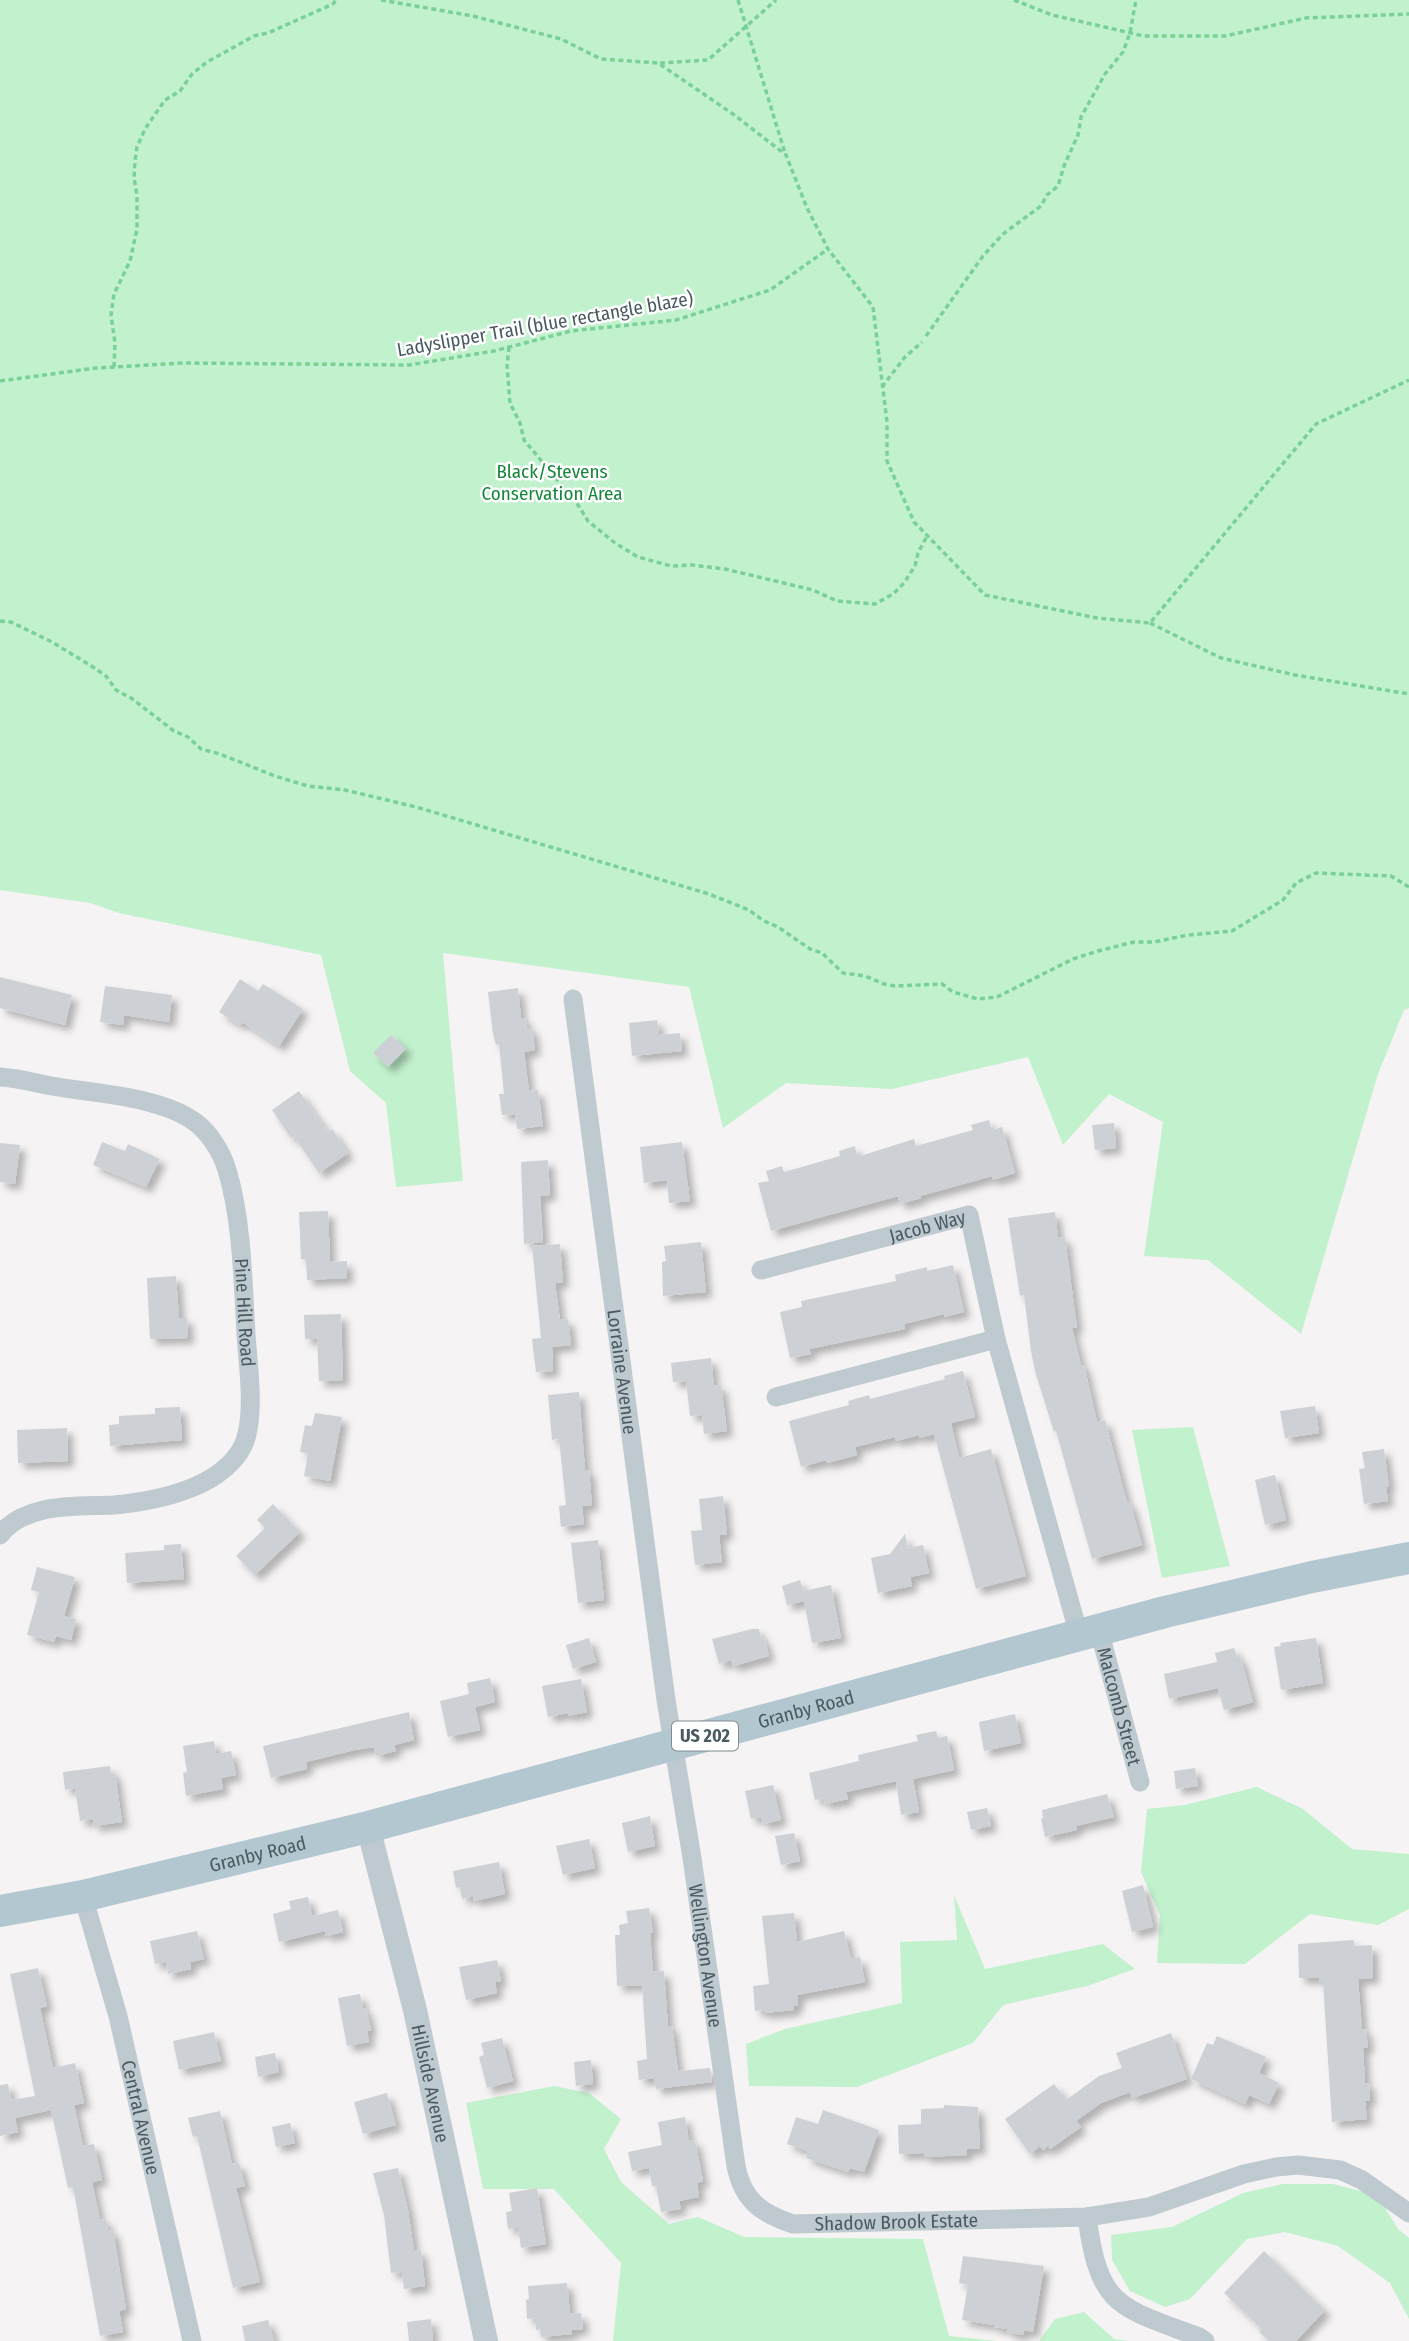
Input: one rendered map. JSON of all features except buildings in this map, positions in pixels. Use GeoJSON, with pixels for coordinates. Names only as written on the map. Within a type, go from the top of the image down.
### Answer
{"type":"FeatureCollection","features":[{"type":"Feature","properties":{"kind":"main road","name":"Granby Road"},"geometry":{"type":"LineString","coordinates":[[0,1911],[83,1896],[368,1827],[1243,1592],[1409,1558]]}},
{"type":"Feature","properties":{"kind":"street","name":"Lorraine Avenue"},"geometry":{"type":"LineString","coordinates":[[573,999],[673,1745]]}},
{"type":"Feature","properties":{"kind":"street","name":"Pine Hill Road"},"geometry":{"type":"LineString","coordinates":[[0,1077],[109,1094],[158,1106],[178,1112],[206,1132],[222,1156],[234,1201],[249,1375],[247,1433],[242,1450],[213,1478],[191,1488],[152,1499],[48,1510],[19,1518],[7,1525],[0,1535]]}},
{"type":"Feature","properties":{"kind":"street","name":"Jacob Way"},"geometry":{"type":"LineString","coordinates":[[761,1270],[969,1215],[996,1339],[1089,1632]]}},
{"type":"Feature","properties":{"kind":"street"},"geometry":{"type":"LineString","coordinates":[[776,1397],[996,1339]]}},
{"type":"Feature","properties":{"kind":"street","name":"Malcomb Street"},"geometry":{"type":"LineString","coordinates":[[1089,1632],[1140,1782]]}},
{"type":"Feature","properties":{"kind":"street","name":"Wellington Avenue"},"geometry":{"type":"LineString","coordinates":[[673,1745],[736,2166]]}},
{"type":"Feature","properties":{"kind":"street","name":"Hillside Avenue"},"geometry":{"type":"LineString","coordinates":[[368,1827],[415,2010],[486,2341]]}},
{"type":"Feature","properties":{"kind":"street","name":"Central Avenue"},"geometry":{"type":"LineString","coordinates":[[83,1896],[118,2016],[192,2341]]}},
{"type":"Feature","properties":{"kind":"street","name":"Shadow Brook Estate"},"geometry":{"type":"LineString","coordinates":[[736,2166],[743,2191],[754,2204],[773,2217],[793,2224],[1087,2217],[1149,2207],[1244,2174],[1298,2165],[1340,2170],[1362,2180],[1409,2213]]}},
{"type":"Feature","properties":{"kind":"street"},"geometry":{"type":"LineString","coordinates":[[1087,2217],[1098,2273],[1117,2301],[1137,2314],[1205,2341]]}},
{"type":"Feature","properties":{"kind":"path"},"geometry":{"type":"LineString","coordinates":[[114,367],[116,344],[111,315],[114,294],[130,261],[137,229],[135,161],[137,146],[145,130],[165,100],[180,91],[192,74],[207,62],[254,36],[298,20],[336,0]]}},
{"type":"Feature","properties":{"kind":"path"},"geometry":{"type":"LineString","coordinates":[[381,0],[473,16],[561,39],[601,59],[658,63],[708,60],[776,0]]}},
{"type":"Feature","properties":{"kind":"path"},"geometry":{"type":"LineString","coordinates":[[738,0],[786,155],[807,208],[828,248],[873,307],[887,422],[887,461],[914,522],[927,536],[985,594],[1097,618],[1150,623],[1221,658],[1295,675],[1409,694]]}},
{"type":"Feature","properties":{"kind":"path"},"geometry":{"type":"LineString","coordinates":[[1014,0],[1052,15],[1144,36],[1225,36],[1306,18],[1409,14]]}},
{"type":"Feature","properties":{"kind":"path"},"geometry":{"type":"LineString","coordinates":[[926,336],[983,256],[1003,234],[1041,206],[1047,195],[1058,186],[1078,135],[1081,117],[1105,74],[1123,52],[1130,33],[1136,0]]}},
{"type":"Feature","properties":{"kind":"path"},"geometry":{"type":"LineString","coordinates":[[658,63],[733,114],[786,155]]}},
{"type":"Feature","properties":{"kind":"path","name":"Ladyslipper Trail (blue rectangle blaze)"},"geometry":{"type":"LineString","coordinates":[[0,382],[114,367],[184,363],[409,365],[509,347],[571,331],[676,320],[770,290],[828,248]]}},
{"type":"Feature","properties":{"kind":"path"},"geometry":{"type":"LineString","coordinates":[[882,387],[905,357],[922,342]]}},
{"type":"Feature","properties":{"kind":"path"},"geometry":{"type":"LineString","coordinates":[[509,347],[507,365],[510,403],[520,423],[524,440],[588,521],[638,557],[671,566],[692,565],[725,569],[813,590],[837,601],[876,604],[893,594],[904,583],[915,566],[927,536]]}},
{"type":"Feature","properties":{"kind":"path"},"geometry":{"type":"LineString","coordinates":[[1150,623],[1316,424],[1409,380]]}},
{"type":"Feature","properties":{"kind":"path"},"geometry":{"type":"LineString","coordinates":[[0,621],[11,622],[69,652],[106,676],[116,690],[131,698],[174,731],[188,737],[201,749],[308,786],[345,790],[416,807],[709,894],[749,909],[810,949],[822,953],[843,973],[865,976],[884,984],[942,984],[953,992],[978,999],[998,997],[1073,959],[1098,951],[1134,942],[1154,942],[1232,930],[1283,900],[1296,883],[1316,873],[1391,876],[1409,887]]}},
{"type":"Feature","properties":{"kind":"green space","name":"Black/Stevens Conservation Area"},"geometry":{"type":"Polygon","coordinates":[[[0,0],[1409,0],[1409,1008],[1404,1010],[1378,1074],[1301,1334],[1208,1260],[1144,1256],[1163,1122],[1109,1094],[1063,1145],[1028,1057],[892,1089],[786,1083],[723,1128],[689,987],[443,953],[463,1181],[396,1187],[386,1103],[350,1071],[321,955],[119,913],[90,903],[0,890],[0,0]]]}},
{"type":"Feature","properties":{"kind":"green space"},"geometry":{"type":"Polygon","coordinates":[[[1193,1427],[1230,1566],[1162,1578],[1132,1430],[1193,1427]]]}},
{"type":"Feature","properties":{"kind":"green space"},"geometry":{"type":"Polygon","coordinates":[[[1257,1787],[1303,1809],[1352,1849],[1409,1854],[1409,1909],[1378,1925],[1310,1914],[1245,1964],[1157,1963],[1160,1915],[1141,1872],[1147,1809],[1185,1805],[1257,1787]]]}},
{"type":"Feature","properties":{"kind":"green space"},"geometry":{"type":"Polygon","coordinates":[[[954,1895],[985,1969],[1103,1944],[1135,1969],[1087,1986],[1003,2005],[973,2043],[857,2087],[749,2086],[746,2044],[785,2029],[902,2003],[900,1942],[957,1940],[954,1895]]]}},
{"type":"Feature","properties":{"kind":"green space"},"geometry":{"type":"Polygon","coordinates":[[[554,2086],[589,2093],[621,2119],[604,2149],[621,2182],[669,2224],[698,2217],[744,2237],[923,2239],[949,2336],[998,2341],[613,2341],[621,2263],[554,2189],[483,2189],[466,2103],[554,2086]]]}},
{"type":"Feature","properties":{"kind":"green space"},"geometry":{"type":"Polygon","coordinates":[[[1283,2184],[1333,2184],[1377,2195],[1398,2229],[1409,2238],[1409,2319],[1390,2283],[1338,2246],[1285,2232],[1247,2239],[1190,2299],[1165,2307],[1130,2291],[1112,2260],[1111,2235],[1172,2227],[1243,2193],[1283,2184]]]}},
{"type":"Feature","properties":{"kind":"green space"},"geometry":{"type":"Polygon","coordinates":[[[1084,2312],[1114,2339],[1129,2341],[1039,2341],[1055,2319],[1084,2312]]]}}]}
